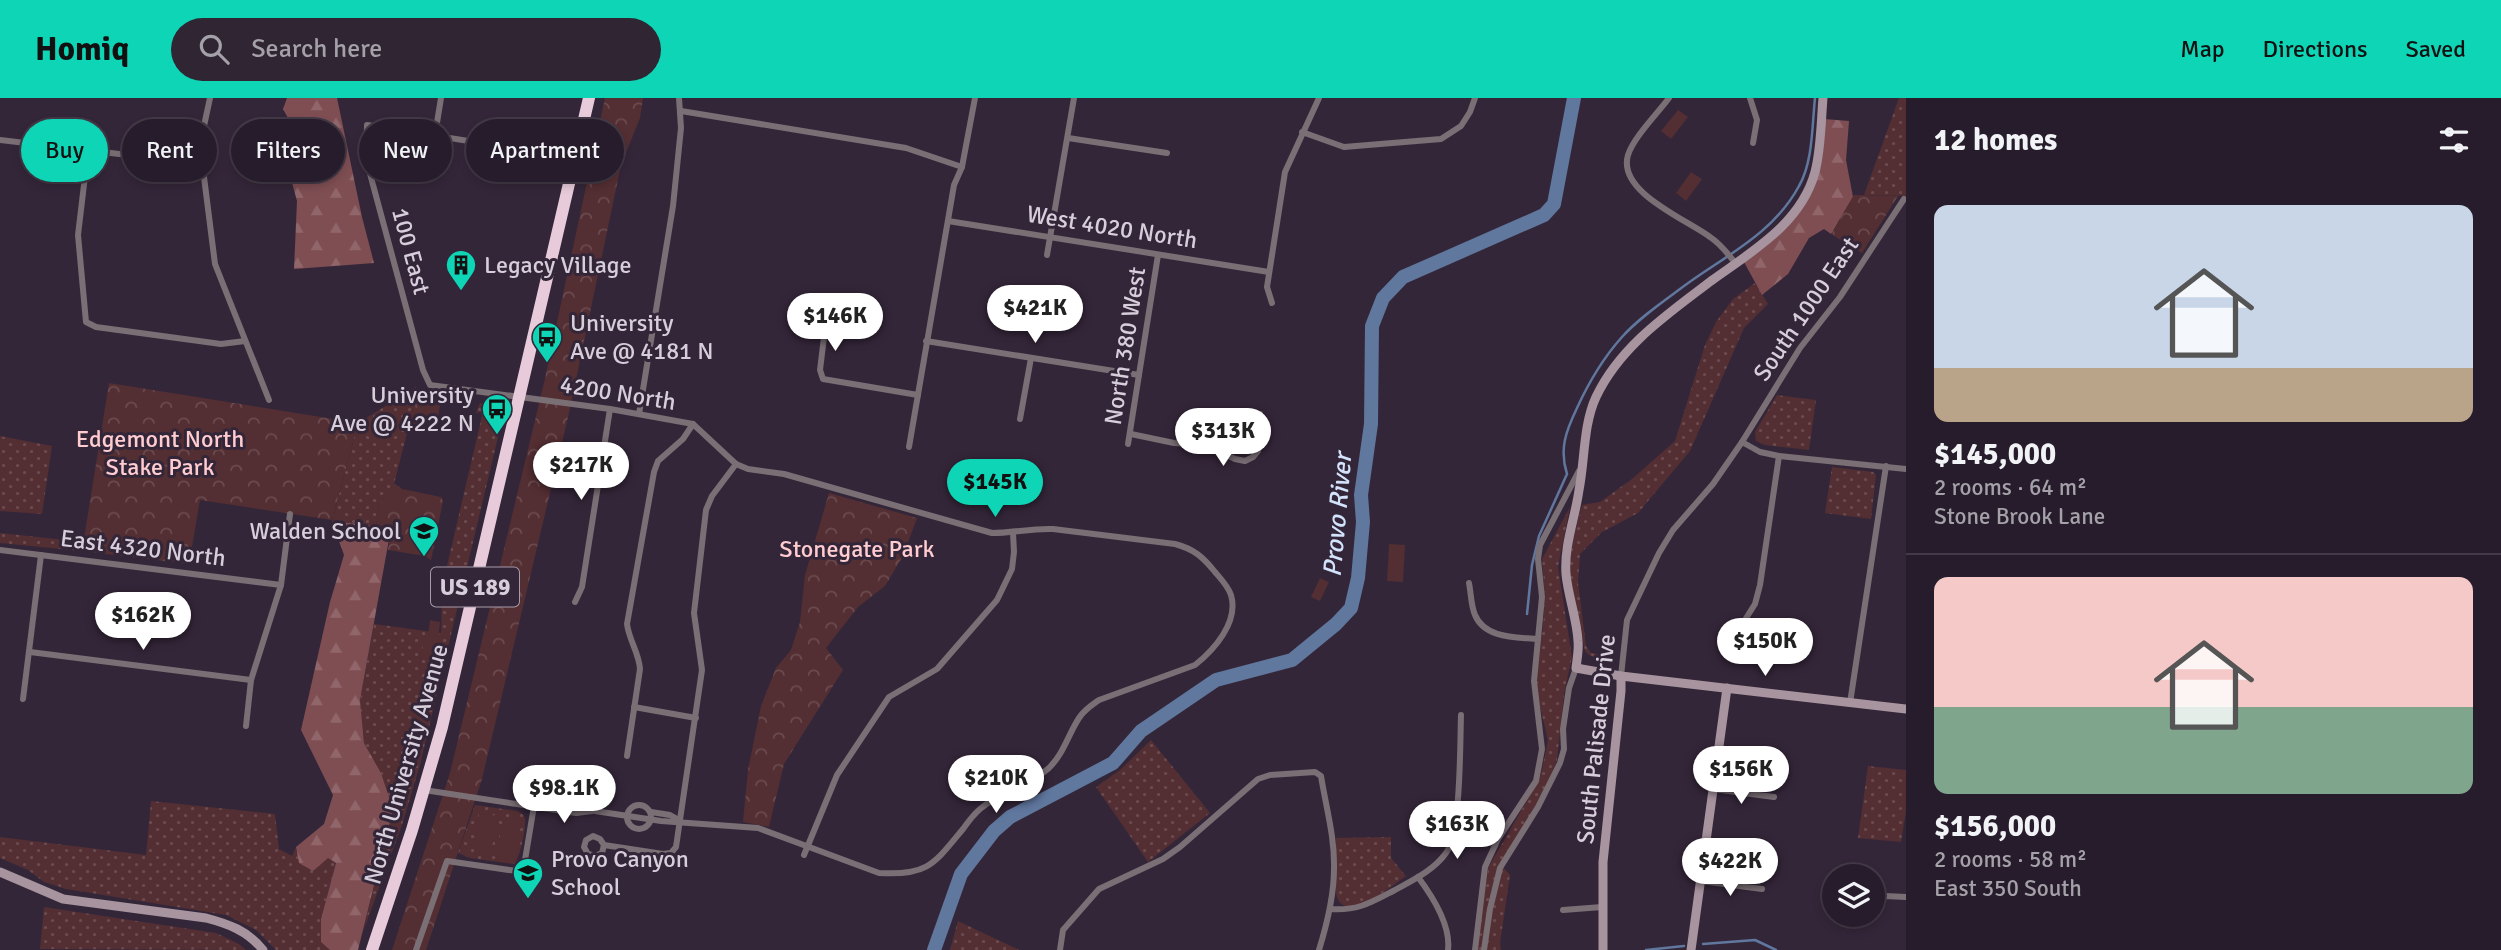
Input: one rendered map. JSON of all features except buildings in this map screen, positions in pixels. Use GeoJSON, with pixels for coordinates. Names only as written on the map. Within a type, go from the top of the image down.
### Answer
{"type":"FeatureCollection","features":[{"type":"Feature","properties":{"kind":"highway","name":"North University Avenue"},"geometry":{"type":"LineString","coordinates":[[585,119],[589,98]]}},
{"type":"Feature","properties":{"kind":"highway","name":"North University Avenue"},"geometry":{"type":"LineString","coordinates":[[372,950],[424,790],[454,677],[571,182]]}},
{"type":"Feature","properties":{"kind":"street"},"geometry":{"type":"LineString","coordinates":[[205,119],[210,98]]}},
{"type":"Feature","properties":{"kind":"street"},"geometry":{"type":"LineString","coordinates":[[438,119],[441,98]]}},
{"type":"Feature","properties":{"kind":"street"},"geometry":{"type":"LineString","coordinates":[[639,414],[673,206],[681,128],[679,98]]}},
{"type":"Feature","properties":{"kind":"street"},"geometry":{"type":"LineString","coordinates":[[909,447],[954,185],[962,167],[975,98]]}},
{"type":"Feature","properties":{"kind":"street"},"geometry":{"type":"LineString","coordinates":[[1047,255],[1074,98]]}},
{"type":"Feature","properties":{"kind":"street"},"geometry":{"type":"LineString","coordinates":[[1272,303],[1267,291],[1285,172],[1319,98]]}},
{"type":"Feature","properties":{"kind":"street"},"geometry":{"type":"LineString","coordinates":[[1302,132],[1336,146],[1349,148],[1441,139],[1461,126],[1475,98]]}},
{"type":"Feature","properties":{"kind":"street"},"geometry":{"type":"LineString","coordinates":[[1669,98],[1632,145],[1627,160],[1630,178],[1640,191],[1712,238],[1736,264]]}},
{"type":"Feature","properties":{"kind":"street"},"geometry":{"type":"LineString","coordinates":[[1750,98],[1757,120],[1753,143]]}},
{"type":"Feature","properties":{"kind":"street"},"geometry":{"type":"LineString","coordinates":[[1484,950],[1500,869],[1538,807],[1564,749],[1563,729],[1569,688],[1576,668],[1578,642],[1565,552],[1580,490],[1587,429],[1595,400],[1620,359],[1665,317],[1759,247],[1787,220],[1807,190],[1815,172],[1823,98]]}},
{"type":"Feature","properties":{"kind":"street"},"geometry":{"type":"LineString","coordinates":[[681,111],[900,147],[962,167]]}},
{"type":"Feature","properties":{"kind":"street"},"geometry":{"type":"LineString","coordinates":[[1068,138],[1167,153]]}},
{"type":"Feature","properties":{"kind":"street"},"geometry":{"type":"LineString","coordinates":[[0,140],[21,143]]}},
{"type":"Feature","properties":{"kind":"street"},"geometry":{"type":"LineString","coordinates":[[85,182],[79,235],[86,322],[96,327],[221,344],[246,341]]}},
{"type":"Feature","properties":{"kind":"street"},"geometry":{"type":"LineString","coordinates":[[205,182],[215,264],[269,400]]}},
{"type":"Feature","properties":{"kind":"street","name":"100 East"},"geometry":{"type":"LineString","coordinates":[[372,182],[423,370],[430,385]]}},
{"type":"Feature","properties":{"kind":"street","name":"South 1000 East"},"geometry":{"type":"LineString","coordinates":[[1742,442],[1800,348],[1840,297],[1904,199]]}},
{"type":"Feature","properties":{"kind":"street","name":"West 4020 North"},"geometry":{"type":"LineString","coordinates":[[948,221],[1269,272]]}},
{"type":"Feature","properties":{"kind":"street","name":"North 380 West"},"geometry":{"type":"LineString","coordinates":[[1128,444],[1158,255]]}},
{"type":"Feature","properties":{"kind":"street"},"geometry":{"type":"LineString","coordinates":[[825,329],[820,370],[823,379],[918,396]]}},
{"type":"Feature","properties":{"kind":"street"},"geometry":{"type":"LineString","coordinates":[[926,341],[1139,375]]}},
{"type":"Feature","properties":{"kind":"street"},"geometry":{"type":"LineString","coordinates":[[1020,419],[1031,358]]}},
{"type":"Feature","properties":{"kind":"street","name":"4200 North"},"geometry":{"type":"LineString","coordinates":[[430,385],[610,409],[693,424],[736,464]]}},
{"type":"Feature","properties":{"kind":"street"},"geometry":{"type":"LineString","coordinates":[[575,602],[582,587],[610,409]]}},
{"type":"Feature","properties":{"kind":"street"},"geometry":{"type":"LineString","coordinates":[[1131,434],[1174,443],[1207,445],[1245,461],[1258,451],[1260,414]]}},
{"type":"Feature","properties":{"kind":"street"},"geometry":{"type":"LineString","coordinates":[[627,756],[640,669],[627,624],[656,466],[683,439],[693,424]]}},
{"type":"Feature","properties":{"kind":"street"},"geometry":{"type":"LineString","coordinates":[[1742,442],[1760,452],[1779,456],[1906,469]]}},
{"type":"Feature","properties":{"kind":"street","name":"South Palisade Drive"},"geometry":{"type":"LineString","coordinates":[[1603,950],[1605,835],[1627,620],[1673,530],[1713,484],[1742,442]]}},
{"type":"Feature","properties":{"kind":"street"},"geometry":{"type":"LineString","coordinates":[[1743,623],[1755,604],[1760,585],[1779,456]]}},
{"type":"Feature","properties":{"kind":"street"},"geometry":{"type":"LineString","coordinates":[[424,790],[576,813],[595,811],[628,816],[650,816],[681,821],[758,828],[879,873],[918,871],[935,863],[979,810],[998,796],[1031,782],[1049,768],[1088,707],[1099,700],[1195,665],[1208,655],[1230,621],[1231,596],[1226,584],[1203,556],[1175,544],[1053,529],[992,533],[784,474],[748,470],[736,464],[712,496],[706,510],[694,613],[702,670],[681,821],[676,847],[671,853],[663,854],[604,845]]}},
{"type":"Feature","properties":{"kind":"street"},"geometry":{"type":"LineString","coordinates":[[1475,950],[1485,867],[1498,839],[1536,781],[1542,749],[1534,681],[1542,597],[1538,559],[1540,545],[1582,466]]}},
{"type":"Feature","properties":{"kind":"street"},"geometry":{"type":"LineString","coordinates":[[1850,703],[1886,466]]}},
{"type":"Feature","properties":{"kind":"street"},"geometry":{"type":"LineString","coordinates":[[246,726],[251,680],[281,585],[290,514]]}},
{"type":"Feature","properties":{"kind":"street"},"geometry":{"type":"LineString","coordinates":[[804,855],[837,775],[889,697],[937,669],[997,600],[1012,569],[1013,533]]}},
{"type":"Feature","properties":{"kind":"street","name":"East 4320 North"},"geometry":{"type":"LineString","coordinates":[[0,550],[281,585]]}},
{"type":"Feature","properties":{"kind":"street"},"geometry":{"type":"LineString","coordinates":[[23,699],[41,555]]}},
{"type":"Feature","properties":{"kind":"street"},"geometry":{"type":"LineString","coordinates":[[1469,583],[1472,608],[1482,626],[1497,635],[1538,639]]}},
{"type":"Feature","properties":{"kind":"street"},"geometry":{"type":"LineString","coordinates":[[30,652],[251,680]]}},
{"type":"Feature","properties":{"kind":"street"},"geometry":{"type":"LineString","coordinates":[[1576,668],[1620,676],[1906,709]]}},
{"type":"Feature","properties":{"kind":"street"},"geometry":{"type":"LineString","coordinates":[[1692,950],[1727,688]]}},
{"type":"Feature","properties":{"kind":"street"},"geometry":{"type":"LineString","coordinates":[[634,707],[696,718]]}},
{"type":"Feature","properties":{"kind":"street"},"geometry":{"type":"LineString","coordinates":[[1329,909],[1358,909],[1419,877],[1440,860],[1453,841],[1456,829],[1461,715]]}},
{"type":"Feature","properties":{"kind":"street"},"geometry":{"type":"LineString","coordinates":[[1060,950],[1063,930],[1099,889],[1163,859],[1258,779],[1293,772],[1315,772],[1321,776],[1331,832],[1334,867],[1329,909],[1318,950]]}},
{"type":"Feature","properties":{"kind":"street"},"geometry":{"type":"LineString","coordinates":[[1713,789],[1774,797]]}},
{"type":"Feature","properties":{"kind":"street"},"geometry":{"type":"LineString","coordinates":[[634,805],[647,807],[649,825],[643,830],[631,828],[627,822],[628,816],[634,805]]}},
{"type":"Feature","properties":{"kind":"street"},"geometry":{"type":"LineString","coordinates":[[415,950],[446,861],[523,872],[534,806]]}},
{"type":"Feature","properties":{"kind":"street"},"geometry":{"type":"LineString","coordinates":[[0,872],[63,899],[226,923],[248,935],[263,950]]}},
{"type":"Feature","properties":{"kind":"street"},"geometry":{"type":"LineString","coordinates":[[1419,877],[1446,923],[1448,950]]}},
{"type":"Feature","properties":{"kind":"street"},"geometry":{"type":"LineString","coordinates":[[1701,881],[1762,889]]}},
{"type":"Feature","properties":{"kind":"street"},"geometry":{"type":"LineString","coordinates":[[1885,896],[1906,897]]}},
{"type":"Feature","properties":{"kind":"street"},"geometry":{"type":"LineString","coordinates":[[1563,910],[1602,907]]}},
{"type":"Feature","properties":{"kind":"green space"},"geometry":{"type":"Polygon","coordinates":[[[287,98],[337,98],[341,119],[289,119],[283,109],[287,98]]]}},
{"type":"Feature","properties":{"kind":"green space"},"geometry":{"type":"Polygon","coordinates":[[[605,98],[643,98],[640,118],[624,158],[624,119],[601,119],[605,98]]]}},
{"type":"Feature","properties":{"kind":"green space"},"geometry":{"type":"Polygon","coordinates":[[[1899,98],[1906,98],[1906,196],[1864,195],[1899,98]]]}},
{"type":"Feature","properties":{"kind":"green space"},"geometry":{"type":"Polygon","coordinates":[[[1678,110],[1688,117],[1671,139],[1661,131],[1678,110]]]}},
{"type":"Feature","properties":{"kind":"green space"},"geometry":{"type":"Polygon","coordinates":[[[1824,119],[1849,121],[1846,160],[1853,197],[1831,234],[1824,229],[1809,238],[1788,274],[1762,295],[1744,262],[1785,229],[1808,197],[1817,168],[1824,119]]]}},
{"type":"Feature","properties":{"kind":"green space"},"geometry":{"type":"Polygon","coordinates":[[[345,136],[374,263],[294,269],[297,201],[292,182],[345,182],[345,136]]]}},
{"type":"Feature","properties":{"kind":"green space"},"geometry":{"type":"Polygon","coordinates":[[[1691,172],[1702,179],[1686,201],[1676,193],[1691,172]]]}},
{"type":"Feature","properties":{"kind":"green space"},"geometry":{"type":"Polygon","coordinates":[[[587,182],[617,182],[569,413],[482,779],[426,950],[392,950],[450,773],[544,383],[587,182]]]}},
{"type":"Feature","properties":{"kind":"green space"},"geometry":{"type":"Polygon","coordinates":[[[1854,195],[1898,196],[1862,253],[1831,234],[1854,195]]]}},
{"type":"Feature","properties":{"kind":"green space"},"geometry":{"type":"Polygon","coordinates":[[[1755,283],[1768,304],[1744,328],[1690,451],[1638,513],[1602,532],[1580,554],[1578,583],[1586,646],[1591,653],[1603,655],[1607,664],[1585,651],[1569,572],[1572,543],[1582,505],[1600,502],[1632,479],[1675,441],[1705,345],[1716,322],[1733,299],[1755,283]]]}},
{"type":"Feature","properties":{"kind":"green space","name":"Edgemont North Stake Park"},"geometry":{"type":"Polygon","coordinates":[[[109,383],[358,423],[332,520],[200,500],[189,564],[82,551],[109,383]]]}},
{"type":"Feature","properties":{"kind":"green space"},"geometry":{"type":"Polygon","coordinates":[[[416,387],[417,394],[394,484],[379,506],[376,526],[332,521],[358,423],[416,387]]]}},
{"type":"Feature","properties":{"kind":"green space"},"geometry":{"type":"Polygon","coordinates":[[[417,395],[441,398],[438,419],[423,416],[417,431],[407,429],[417,395]]]}},
{"type":"Feature","properties":{"kind":"green space"},"geometry":{"type":"Polygon","coordinates":[[[1777,395],[1816,400],[1809,450],[1765,445],[1756,441],[1755,432],[1777,395]]]}},
{"type":"Feature","properties":{"kind":"green space"},"geometry":{"type":"Polygon","coordinates":[[[480,403],[499,406],[503,410],[503,416],[420,765],[402,825],[363,932],[393,809],[381,773],[364,743],[360,700],[374,624],[441,633],[442,597],[447,566],[482,416],[481,412],[476,413],[480,403]]]}},
{"type":"Feature","properties":{"kind":"green space"},"geometry":{"type":"Polygon","coordinates":[[[0,436],[52,446],[42,514],[0,511],[0,436]]]}},
{"type":"Feature","properties":{"kind":"green space"},"geometry":{"type":"Polygon","coordinates":[[[1832,467],[1873,472],[1876,475],[1871,519],[1825,513],[1832,467]]]}},
{"type":"Feature","properties":{"kind":"green space"},"geometry":{"type":"Polygon","coordinates":[[[394,483],[402,489],[441,497],[443,501],[431,560],[425,556],[388,550],[391,528],[376,526],[379,506],[394,483]]]}},
{"type":"Feature","properties":{"kind":"green space","name":"Stonegate Park"},"geometry":{"type":"Polygon","coordinates":[[[829,493],[917,518],[903,556],[885,586],[858,607],[826,648],[843,670],[784,764],[769,827],[743,822],[748,770],[761,706],[776,668],[791,650],[800,622],[805,575],[829,493]]]}},
{"type":"Feature","properties":{"kind":"green space"},"geometry":{"type":"Polygon","coordinates":[[[1570,507],[1558,567],[1572,657],[1564,694],[1557,760],[1543,794],[1500,864],[1510,875],[1501,950],[1476,950],[1488,868],[1540,778],[1548,741],[1536,689],[1545,597],[1542,559],[1570,507]]]}},
{"type":"Feature","properties":{"kind":"green space"},"geometry":{"type":"Polygon","coordinates":[[[332,521],[391,528],[360,700],[364,743],[381,773],[393,809],[358,950],[330,950],[321,942],[321,919],[336,863],[328,858],[313,871],[299,863],[296,847],[324,824],[333,795],[301,730],[330,602],[344,555],[332,521]]]}},
{"type":"Feature","properties":{"kind":"green space"},"geometry":{"type":"Polygon","coordinates":[[[0,533],[84,542],[82,551],[0,543],[0,533]]]}},
{"type":"Feature","properties":{"kind":"green space"},"geometry":{"type":"Polygon","coordinates":[[[1389,544],[1405,545],[1403,582],[1387,581],[1389,544]]]}},
{"type":"Feature","properties":{"kind":"green space"},"geometry":{"type":"Polygon","coordinates":[[[1320,578],[1329,582],[1320,601],[1311,597],[1320,578]]]}},
{"type":"Feature","properties":{"kind":"green space"},"geometry":{"type":"Polygon","coordinates":[[[430,620],[440,622],[436,660],[421,658],[430,620]]]}},
{"type":"Feature","properties":{"kind":"green space"},"geometry":{"type":"Polygon","coordinates":[[[1151,740],[1210,813],[1148,862],[1096,787],[1120,770],[1151,740]]]}},
{"type":"Feature","properties":{"kind":"green space"},"geometry":{"type":"Polygon","coordinates":[[[1868,766],[1906,770],[1906,811],[1901,842],[1858,838],[1868,766]]]}},
{"type":"Feature","properties":{"kind":"green space"},"geometry":{"type":"Polygon","coordinates":[[[151,801],[275,814],[279,849],[292,856],[296,847],[299,863],[328,858],[336,863],[321,919],[321,942],[330,950],[276,950],[256,930],[226,915],[66,889],[44,882],[28,870],[0,858],[0,837],[146,855],[151,801]]]}},
{"type":"Feature","properties":{"kind":"green space"},"geometry":{"type":"Polygon","coordinates":[[[475,805],[518,811],[523,815],[524,836],[514,864],[470,858],[458,853],[475,805]]]}},
{"type":"Feature","properties":{"kind":"green space"},"geometry":{"type":"Polygon","coordinates":[[[479,813],[498,816],[490,857],[474,854],[479,813]]]}},
{"type":"Feature","properties":{"kind":"green space"},"geometry":{"type":"Polygon","coordinates":[[[506,819],[521,821],[516,858],[512,861],[496,859],[502,823],[506,819]]]}},
{"type":"Feature","properties":{"kind":"green space"},"geometry":{"type":"Polygon","coordinates":[[[1391,837],[1391,858],[1406,876],[1379,895],[1357,906],[1348,907],[1340,903],[1336,893],[1336,838],[1391,837]]]}},
{"type":"Feature","properties":{"kind":"green space"},"geometry":{"type":"Polygon","coordinates":[[[44,907],[216,933],[246,950],[40,949],[44,907]]]}},
{"type":"Feature","properties":{"kind":"green space"},"geometry":{"type":"Polygon","coordinates":[[[958,921],[1019,950],[950,950],[958,921]]]}},
{"type":"Feature","properties":{"kind":"waterway","name":"Provo River"},"geometry":{"type":"LineString","coordinates":[[934,950],[961,874],[994,831],[1010,817],[1113,763],[1141,731],[1216,680],[1292,660],[1351,608],[1358,578],[1363,522],[1361,495],[1371,424],[1372,326],[1383,298],[1403,277],[1544,215],[1554,204],[1574,98]]}},
{"type":"Feature","properties":{"kind":"waterway"},"geometry":{"type":"LineString","coordinates":[[1527,614],[1532,565],[1539,536],[1567,474],[1564,456],[1567,432],[1591,380],[1615,345],[1635,324],[1761,232],[1788,203],[1807,166],[1815,98]]}},
{"type":"Feature","properties":{"kind":"waterway"},"geometry":{"type":"LineString","coordinates":[[1703,944],[1755,940],[1776,950]]}},
{"type":"Feature","properties":{"kind":"waterway"},"geometry":{"type":"LineString","coordinates":[[1646,950],[1684,946]]}},
{"type":"Feature","properties":{"kind":"place","name":"Legacy Village"},"geometry":{"type":"Point","coordinates":[461,292]}},
{"type":"Feature","properties":{"kind":"place","name":"University Ave @ 4181 N"},"geometry":{"type":"Point","coordinates":[547,364]}},
{"type":"Feature","properties":{"kind":"place","name":"University Ave @ 4222 N"},"geometry":{"type":"Point","coordinates":[497,436]}},
{"type":"Feature","properties":{"kind":"place","name":"Walden School"},"geometry":{"type":"Point","coordinates":[424,558]}},
{"type":"Feature","properties":{"kind":"place","name":"Provo Canyon School"},"geometry":{"type":"Point","coordinates":[528,900]}}]}
